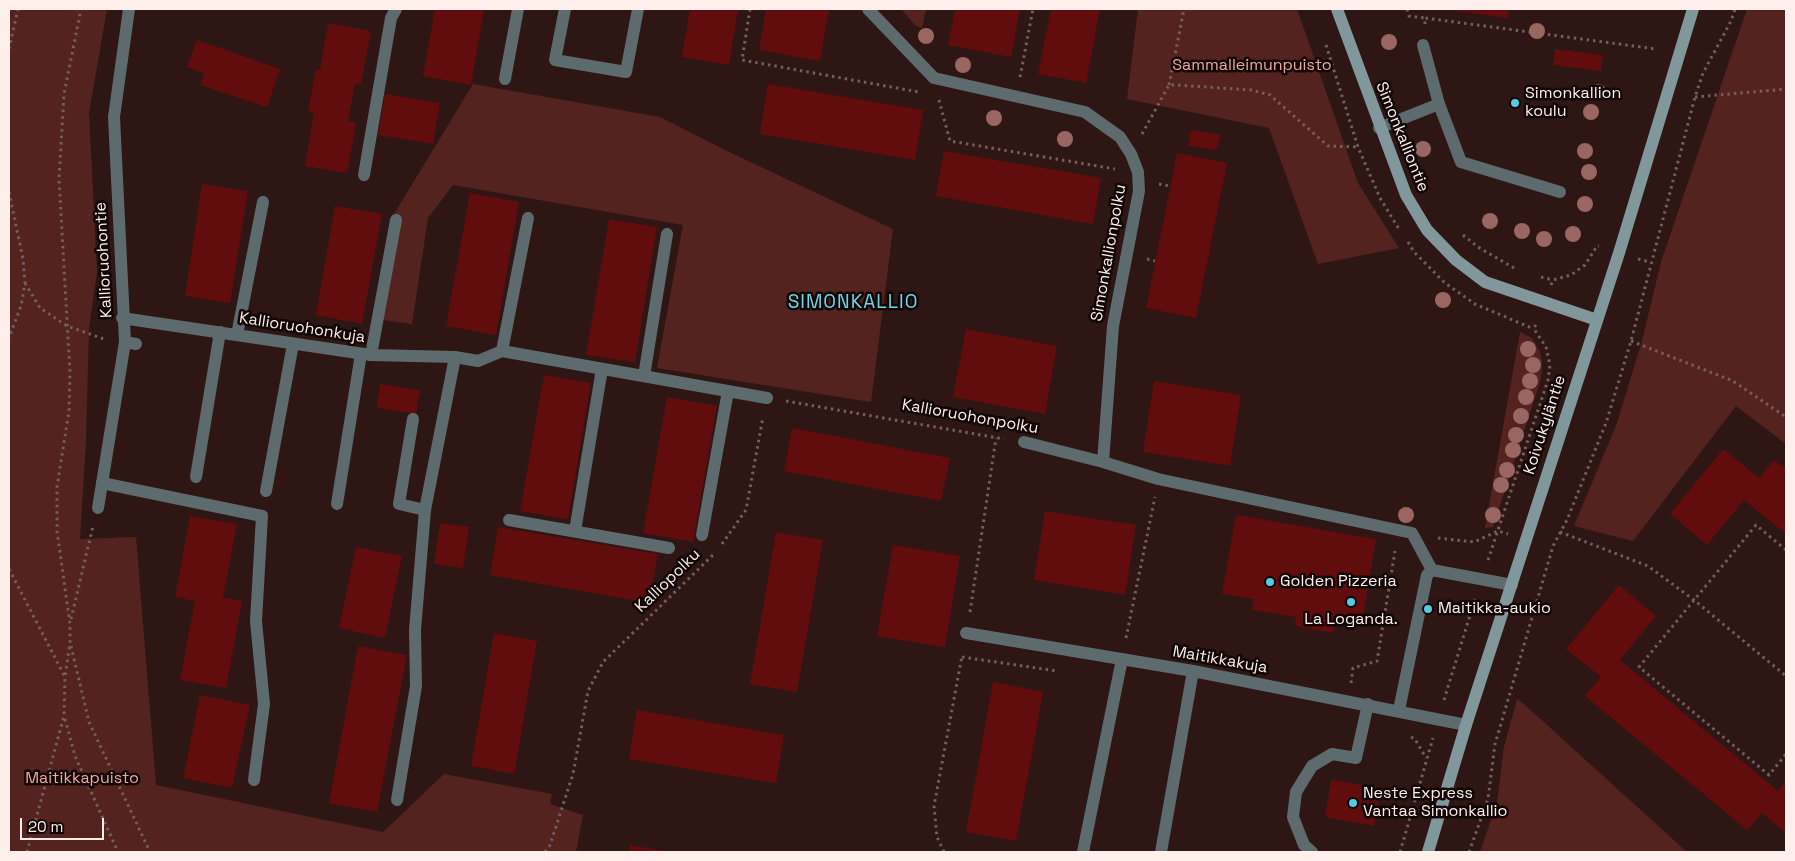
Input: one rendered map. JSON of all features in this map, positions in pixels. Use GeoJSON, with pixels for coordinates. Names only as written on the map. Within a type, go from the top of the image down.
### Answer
{"type":"FeatureCollection","features":[{"type":"Feature","properties":{"kind":"main road","name":"Simonkalliontie"},"geometry":{"type":"LineString","coordinates":[[1337,9],[1379,128],[1406,195],[1426,230],[1456,260],[1485,282],[1597,320]]}},
{"type":"Feature","properties":{"kind":"main road","name":"Koivukyläntie"},"geometry":{"type":"LineString","coordinates":[[1428,852],[1466,725],[1597,320],[1693,9]]}},
{"type":"Feature","properties":{"kind":"street","name":"Kallioruohontie"},"geometry":{"type":"LineString","coordinates":[[98,508],[102,483],[111,462],[130,343],[122,318],[114,117],[129,9]]}},
{"type":"Feature","properties":{"kind":"street"},"geometry":{"type":"LineString","coordinates":[[364,175],[391,18],[396,9]]}},
{"type":"Feature","properties":{"kind":"street"},"geometry":{"type":"LineString","coordinates":[[505,79],[518,9]]}},
{"type":"Feature","properties":{"kind":"street"},"geometry":{"type":"LineString","coordinates":[[565,9],[555,60],[626,72],[638,9]]}},
{"type":"Feature","properties":{"kind":"street","name":"Simonkallionpolku"},"geometry":{"type":"LineString","coordinates":[[868,9],[934,78],[1085,112],[1120,137],[1131,154],[1138,172],[1139,192],[1113,326],[1102,462]]}},
{"type":"Feature","properties":{"kind":"street"},"geometry":{"type":"LineString","coordinates":[[1423,45],[1440,104],[1461,162],[1560,192]]}},
{"type":"Feature","properties":{"kind":"street"},"geometry":{"type":"LineString","coordinates":[[1379,128],[1440,104]]}},
{"type":"Feature","properties":{"kind":"street"},"geometry":{"type":"LineString","coordinates":[[237,335],[263,202]]}},
{"type":"Feature","properties":{"kind":"street"},"geometry":{"type":"LineString","coordinates":[[528,218],[502,351],[767,398]]}},
{"type":"Feature","properties":{"kind":"street"},"geometry":{"type":"LineString","coordinates":[[337,504],[366,355],[396,220]]}},
{"type":"Feature","properties":{"kind":"street"},"geometry":{"type":"LineString","coordinates":[[644,376],[668,234]]}},
{"type":"Feature","properties":{"kind":"street","name":"Kallioruohonkuja"},"geometry":{"type":"LineString","coordinates":[[122,318],[366,355],[455,357],[478,361],[502,351]]}},
{"type":"Feature","properties":{"kind":"street"},"geometry":{"type":"LineString","coordinates":[[196,477],[220,332]]}},
{"type":"Feature","properties":{"kind":"street"},"geometry":{"type":"LineString","coordinates":[[266,491],[293,344]]}},
{"type":"Feature","properties":{"kind":"street"},"geometry":{"type":"LineString","coordinates":[[397,800],[416,686],[415,630],[425,510],[455,357]]}},
{"type":"Feature","properties":{"kind":"street"},"geometry":{"type":"LineString","coordinates":[[574,531],[602,369]]}},
{"type":"Feature","properties":{"kind":"street"},"geometry":{"type":"LineString","coordinates":[[702,535],[728,391]]}},
{"type":"Feature","properties":{"kind":"street"},"geometry":{"type":"LineString","coordinates":[[413,419],[399,504],[425,510]]}},
{"type":"Feature","properties":{"kind":"street","name":"Kallioruohonpolku"},"geometry":{"type":"LineString","coordinates":[[1024,442],[1158,479],[1412,533]]}},
{"type":"Feature","properties":{"kind":"street"},"geometry":{"type":"LineString","coordinates":[[102,483],[262,516],[256,621],[264,704],[254,780]]}},
{"type":"Feature","properties":{"kind":"street"},"geometry":{"type":"LineString","coordinates":[[508,520],[669,548]]}},
{"type":"Feature","properties":{"kind":"street"},"geometry":{"type":"LineString","coordinates":[[1412,533],[1432,570]]}},
{"type":"Feature","properties":{"kind":"street"},"geometry":{"type":"LineString","coordinates":[[1432,570],[1512,585]]}},
{"type":"Feature","properties":{"kind":"street"},"geometry":{"type":"LineString","coordinates":[[1399,710],[1424,584],[1427,574],[1432,570]]}},
{"type":"Feature","properties":{"kind":"street","name":"Maitikkakuja"},"geometry":{"type":"LineString","coordinates":[[966,633],[1193,671],[1399,710],[1466,725]]}},
{"type":"Feature","properties":{"kind":"street"},"geometry":{"type":"LineString","coordinates":[[1083,852],[1122,659]]}},
{"type":"Feature","properties":{"kind":"street"},"geometry":{"type":"LineString","coordinates":[[1161,852],[1193,671]]}},
{"type":"Feature","properties":{"kind":"street"},"geometry":{"type":"LineString","coordinates":[[1312,852],[1304,845],[1293,817],[1296,792],[1312,766],[1332,754],[1356,758],[1368,704]]}},
{"type":"Feature","properties":{"kind":"path"},"geometry":{"type":"LineString","coordinates":[[9,49],[18,9]]}},
{"type":"Feature","properties":{"kind":"path"},"geometry":{"type":"LineString","coordinates":[[81,9],[64,94],[59,179],[70,373],[69,412],[58,487],[58,531],[70,624],[70,643],[65,677],[64,716],[65,726],[75,756],[118,852]]}},
{"type":"Feature","properties":{"kind":"path"},"geometry":{"type":"LineString","coordinates":[[750,9],[742,60],[928,94]]}},
{"type":"Feature","properties":{"kind":"path"},"geometry":{"type":"LineString","coordinates":[[1016,97],[1033,9]]}},
{"type":"Feature","properties":{"kind":"path"},"geometry":{"type":"LineString","coordinates":[[1131,154],[1170,85],[1184,9]]}},
{"type":"Feature","properties":{"kind":"path"},"geometry":{"type":"LineString","coordinates":[[1407,9],[1409,16],[1656,49]]}},
{"type":"Feature","properties":{"kind":"path"},"geometry":{"type":"LineString","coordinates":[[1469,852],[1488,799],[1495,744],[1553,546],[1606,423],[1631,341],[1695,97],[1704,73],[1731,22],[1735,9]]}},
{"type":"Feature","properties":{"kind":"path"},"geometry":{"type":"LineString","coordinates":[[1423,45],[1425,18]]}},
{"type":"Feature","properties":{"kind":"path"},"geometry":{"type":"LineString","coordinates":[[1170,85],[1251,90],[1270,95],[1328,146],[1358,147]]}},
{"type":"Feature","properties":{"kind":"path"},"geometry":{"type":"LineString","coordinates":[[1695,97],[1786,89]]}},
{"type":"Feature","properties":{"kind":"path"},"geometry":{"type":"LineString","coordinates":[[938,96],[950,141],[1112,168]]}},
{"type":"Feature","properties":{"kind":"path"},"geometry":{"type":"LineString","coordinates":[[9,192],[23,259],[25,283],[21,306],[9,338]]}},
{"type":"Feature","properties":{"kind":"path"},"geometry":{"type":"LineString","coordinates":[[1457,230],[1478,247],[1523,273]]}},
{"type":"Feature","properties":{"kind":"path"},"geometry":{"type":"LineString","coordinates":[[1150,260],[1155,261]]}},
{"type":"Feature","properties":{"kind":"path"},"geometry":{"type":"LineString","coordinates":[[1538,276],[1553,280]]}},
{"type":"Feature","properties":{"kind":"path"},"geometry":{"type":"LineString","coordinates":[[25,283],[40,308],[67,326],[93,337],[130,343]]}},
{"type":"Feature","properties":{"kind":"path"},"geometry":{"type":"LineString","coordinates":[[1481,580],[1548,380],[1550,365],[1546,347],[1534,329],[1543,303]]}},
{"type":"Feature","properties":{"kind":"path"},"geometry":{"type":"LineString","coordinates":[[1631,341],[1733,381],[1786,417]]}},
{"type":"Feature","properties":{"kind":"path","name":"Kallioruohonpolku"},"geometry":{"type":"LineString","coordinates":[[767,398],[1024,442]]}},
{"type":"Feature","properties":{"kind":"path","name":"Kalliopolku"},"geometry":{"type":"LineString","coordinates":[[545,852],[550,845],[573,774],[588,691],[603,662],[718,550],[746,510],[767,398]]}},
{"type":"Feature","properties":{"kind":"path"},"geometry":{"type":"LineString","coordinates":[[1122,659],[1158,479]]}},
{"type":"Feature","properties":{"kind":"path"},"geometry":{"type":"LineString","coordinates":[[70,624],[98,508]]}},
{"type":"Feature","properties":{"kind":"path"},"geometry":{"type":"LineString","coordinates":[[1786,550],[1756,524],[1639,668],[1769,775],[1786,754]]}},
{"type":"Feature","properties":{"kind":"path"},"geometry":{"type":"LineString","coordinates":[[1348,700],[1353,668],[1377,661],[1398,531]]}},
{"type":"Feature","properties":{"kind":"path"},"geometry":{"type":"LineString","coordinates":[[1412,533],[1464,542],[1480,541],[1498,531],[1553,546]]}},
{"type":"Feature","properties":{"kind":"path"},"geometry":{"type":"LineString","coordinates":[[1560,532],[1648,566],[1694,600],[1786,676]]}},
{"type":"Feature","properties":{"kind":"path"},"geometry":{"type":"LineString","coordinates":[[9,569],[65,677]]}},
{"type":"Feature","properties":{"kind":"path"},"geometry":{"type":"LineString","coordinates":[[70,643],[90,722],[150,852]]}},
{"type":"Feature","properties":{"kind":"path"},"geometry":{"type":"LineString","coordinates":[[27,852],[64,716]]}},
{"type":"Feature","properties":{"kind":"green space","name":"Maitikkapuisto"},"geometry":{"type":"Polygon","coordinates":[[[9,9],[107,9],[89,113],[97,272],[89,328],[86,440],[80,539],[136,537],[156,785],[383,832],[444,774],[552,794],[550,804],[583,815],[576,852],[9,852],[9,9]]]}},
{"type":"Feature","properties":{"kind":"green space"},"geometry":{"type":"Polygon","coordinates":[[[901,9],[926,9],[922,28],[915,25],[901,9]]]}},
{"type":"Feature","properties":{"kind":"green space","name":"Sammalleimunpuisto"},"geometry":{"type":"Polygon","coordinates":[[[1138,9],[1297,9],[1358,183],[1399,248],[1318,264],[1269,128],[1127,99],[1138,9]]]}},
{"type":"Feature","properties":{"kind":"green space"},"geometry":{"type":"Polygon","coordinates":[[[1747,9],[1786,9],[1786,444],[1736,406],[1633,541],[1574,526],[1617,423],[1642,341],[1661,262],[1747,9]]]}},
{"type":"Feature","properties":{"kind":"green space"},"geometry":{"type":"Polygon","coordinates":[[[473,84],[660,117],[729,152],[893,229],[871,402],[657,368],[683,225],[453,185],[428,218],[412,324],[375,319],[394,214],[473,84]]]}},
{"type":"Feature","properties":{"kind":"green space"},"geometry":{"type":"Polygon","coordinates":[[[1520,332],[1532,338],[1540,352],[1542,361],[1541,379],[1493,527],[1485,528],[1520,332]]]}},
{"type":"Feature","properties":{"kind":"green space"},"geometry":{"type":"Polygon","coordinates":[[[1517,699],[1687,852],[1480,852],[1497,802],[1504,747],[1517,699]]]}},
{"type":"Feature","properties":{"kind":"building"},"geometry":{"type":"Polygon","coordinates":[[[435,9],[484,9],[471,85],[423,76],[435,9]]]}},
{"type":"Feature","properties":{"kind":"building"},"geometry":{"type":"Polygon","coordinates":[[[690,9],[738,9],[729,65],[682,57],[690,9]]]}},
{"type":"Feature","properties":{"kind":"building"},"geometry":{"type":"Polygon","coordinates":[[[766,9],[829,9],[820,61],[759,50],[766,9]]]}},
{"type":"Feature","properties":{"kind":"building"},"geometry":{"type":"Polygon","coordinates":[[[955,9],[1020,9],[1011,57],[948,45],[955,9]]]}},
{"type":"Feature","properties":{"kind":"building"},"geometry":{"type":"Polygon","coordinates":[[[1051,9],[1100,9],[1086,83],[1038,74],[1051,9]]]}},
{"type":"Feature","properties":{"kind":"building"},"geometry":{"type":"Polygon","coordinates":[[[1443,9],[1509,9],[1508,18],[1443,9]]]}},
{"type":"Feature","properties":{"kind":"building"},"geometry":{"type":"Polygon","coordinates":[[[328,23],[371,31],[361,84],[355,83],[348,121],[356,123],[347,173],[305,166],[314,113],[308,112],[316,69],[320,70],[328,23]]]}},
{"type":"Feature","properties":{"kind":"building"},"geometry":{"type":"Polygon","coordinates":[[[197,40],[280,69],[267,107],[200,85],[204,73],[187,67],[197,40]]]}},
{"type":"Feature","properties":{"kind":"building"},"geometry":{"type":"Polygon","coordinates":[[[1555,49],[1603,55],[1601,71],[1553,65],[1555,49]]]}},
{"type":"Feature","properties":{"kind":"building"},"geometry":{"type":"Polygon","coordinates":[[[768,84],[923,110],[915,160],[760,134],[768,84]]]}},
{"type":"Feature","properties":{"kind":"building"},"geometry":{"type":"Polygon","coordinates":[[[385,94],[440,103],[433,144],[378,135],[385,94]]]}},
{"type":"Feature","properties":{"kind":"building"},"geometry":{"type":"Polygon","coordinates":[[[1191,130],[1220,135],[1217,150],[1188,146],[1191,130]]]}},
{"type":"Feature","properties":{"kind":"building"},"geometry":{"type":"Polygon","coordinates":[[[944,151],[1101,178],[1093,224],[936,196],[944,151]]]}},
{"type":"Feature","properties":{"kind":"building"},"geometry":{"type":"Polygon","coordinates":[[[1177,153],[1227,163],[1196,318],[1146,308],[1177,153]]]}},
{"type":"Feature","properties":{"kind":"building"},"geometry":{"type":"Polygon","coordinates":[[[202,184],[248,191],[230,303],[185,296],[202,184]]]}},
{"type":"Feature","properties":{"kind":"building"},"geometry":{"type":"Polygon","coordinates":[[[470,193],[519,202],[496,335],[446,326],[470,193]]]}},
{"type":"Feature","properties":{"kind":"building"},"geometry":{"type":"Polygon","coordinates":[[[335,206],[382,214],[362,324],[316,315],[335,206]]]}},
{"type":"Feature","properties":{"kind":"building"},"geometry":{"type":"Polygon","coordinates":[[[609,219],[657,227],[635,362],[586,355],[609,219]]]}},
{"type":"Feature","properties":{"kind":"building"},"geometry":{"type":"Polygon","coordinates":[[[966,329],[1057,346],[1045,414],[953,397],[966,329]]]}},
{"type":"Feature","properties":{"kind":"building"},"geometry":{"type":"Polygon","coordinates":[[[544,375],[591,383],[568,519],[520,511],[544,375]]]}},
{"type":"Feature","properties":{"kind":"building"},"geometry":{"type":"Polygon","coordinates":[[[1154,381],[1241,395],[1230,466],[1143,452],[1154,381]]]}},
{"type":"Feature","properties":{"kind":"building"},"geometry":{"type":"Polygon","coordinates":[[[380,384],[420,390],[416,414],[377,408],[380,384]]]}},
{"type":"Feature","properties":{"kind":"building"},"geometry":{"type":"Polygon","coordinates":[[[667,397],[717,406],[693,542],[643,533],[667,397]]]}},
{"type":"Feature","properties":{"kind":"building"},"geometry":{"type":"Polygon","coordinates":[[[792,428],[950,458],[941,501],[784,471],[792,428]]]}},
{"type":"Feature","properties":{"kind":"building"},"geometry":{"type":"Polygon","coordinates":[[[1723,449],[1759,478],[1774,460],[1786,469],[1786,534],[1744,500],[1707,545],[1670,514],[1723,449]]]}},
{"type":"Feature","properties":{"kind":"building"},"geometry":{"type":"Polygon","coordinates":[[[1045,511],[1136,525],[1125,595],[1034,580],[1045,511]]]}},
{"type":"Feature","properties":{"kind":"building"},"geometry":{"type":"Polygon","coordinates":[[[1236,515],[1376,539],[1363,617],[1355,615],[1353,625],[1335,622],[1333,633],[1295,626],[1296,617],[1252,610],[1254,599],[1222,594],[1236,515]]]}},
{"type":"Feature","properties":{"kind":"building"},"geometry":{"type":"Polygon","coordinates":[[[190,516],[237,524],[223,597],[242,601],[226,688],[180,680],[195,601],[175,597],[190,516]]]}},
{"type":"Feature","properties":{"kind":"building"},"geometry":{"type":"Polygon","coordinates":[[[440,523],[469,527],[463,568],[434,564],[440,523]]]}},
{"type":"Feature","properties":{"kind":"building"},"geometry":{"type":"Polygon","coordinates":[[[498,527],[658,554],[649,603],[490,575],[498,527]]]}},
{"type":"Feature","properties":{"kind":"building"},"geometry":{"type":"Polygon","coordinates":[[[776,532],[823,540],[797,692],[750,684],[776,532]]]}},
{"type":"Feature","properties":{"kind":"building"},"geometry":{"type":"Polygon","coordinates":[[[893,545],[960,556],[945,647],[877,636],[893,545]]]}},
{"type":"Feature","properties":{"kind":"building"},"geometry":{"type":"Polygon","coordinates":[[[356,547],[402,556],[385,638],[339,628],[356,547]]]}},
{"type":"Feature","properties":{"kind":"building"},"geometry":{"type":"Polygon","coordinates":[[[1619,585],[1656,616],[1620,660],[1778,791],[1786,780],[1786,833],[1762,813],[1747,830],[1585,696],[1601,677],[1566,649],[1619,585]]]}},
{"type":"Feature","properties":{"kind":"building"},"geometry":{"type":"Polygon","coordinates":[[[494,633],[537,641],[514,774],[471,766],[494,633]]]}},
{"type":"Feature","properties":{"kind":"building"},"geometry":{"type":"Polygon","coordinates":[[[358,646],[407,655],[377,812],[329,803],[358,646]]]}},
{"type":"Feature","properties":{"kind":"building"},"geometry":{"type":"Polygon","coordinates":[[[993,682],[1043,692],[1016,841],[966,832],[993,682]]]}},
{"type":"Feature","properties":{"kind":"building"},"geometry":{"type":"Polygon","coordinates":[[[200,695],[250,705],[232,788],[183,778],[200,695]]]}},
{"type":"Feature","properties":{"kind":"building"},"geometry":{"type":"Polygon","coordinates":[[[637,710],[784,735],[776,783],[629,759],[637,710]]]}},
{"type":"Feature","properties":{"kind":"building"},"geometry":{"type":"Polygon","coordinates":[[[1331,780],[1381,788],[1374,826],[1325,817],[1331,780]]]}},
{"type":"Feature","properties":{"kind":"building"},"geometry":{"type":"Polygon","coordinates":[[[630,845],[665,851],[665,852],[629,852],[630,845]]]}},
{"type":"Feature","properties":{"kind":"place","name":"Simonkallion koulu"},"geometry":{"type":"Point","coordinates":[1515,103]}},
{"type":"Feature","properties":{"kind":"place","name":"Golden Pizzeria"},"geometry":{"type":"Point","coordinates":[1270,582]}},
{"type":"Feature","properties":{"kind":"place","name":"La Loganda."},"geometry":{"type":"Point","coordinates":[1351,602]}},
{"type":"Feature","properties":{"kind":"place","name":"Maitikka-aukio"},"geometry":{"type":"Point","coordinates":[1428,609]}},
{"type":"Feature","properties":{"kind":"place","name":"Neste Express Vantaa Simonkallio"},"geometry":{"type":"Point","coordinates":[1353,803]}},
{"type":"Feature","properties":{"kind":"district","name":"SIMONKALLIO"},"geometry":{"type":"Point","coordinates":[853,303]}}]}
